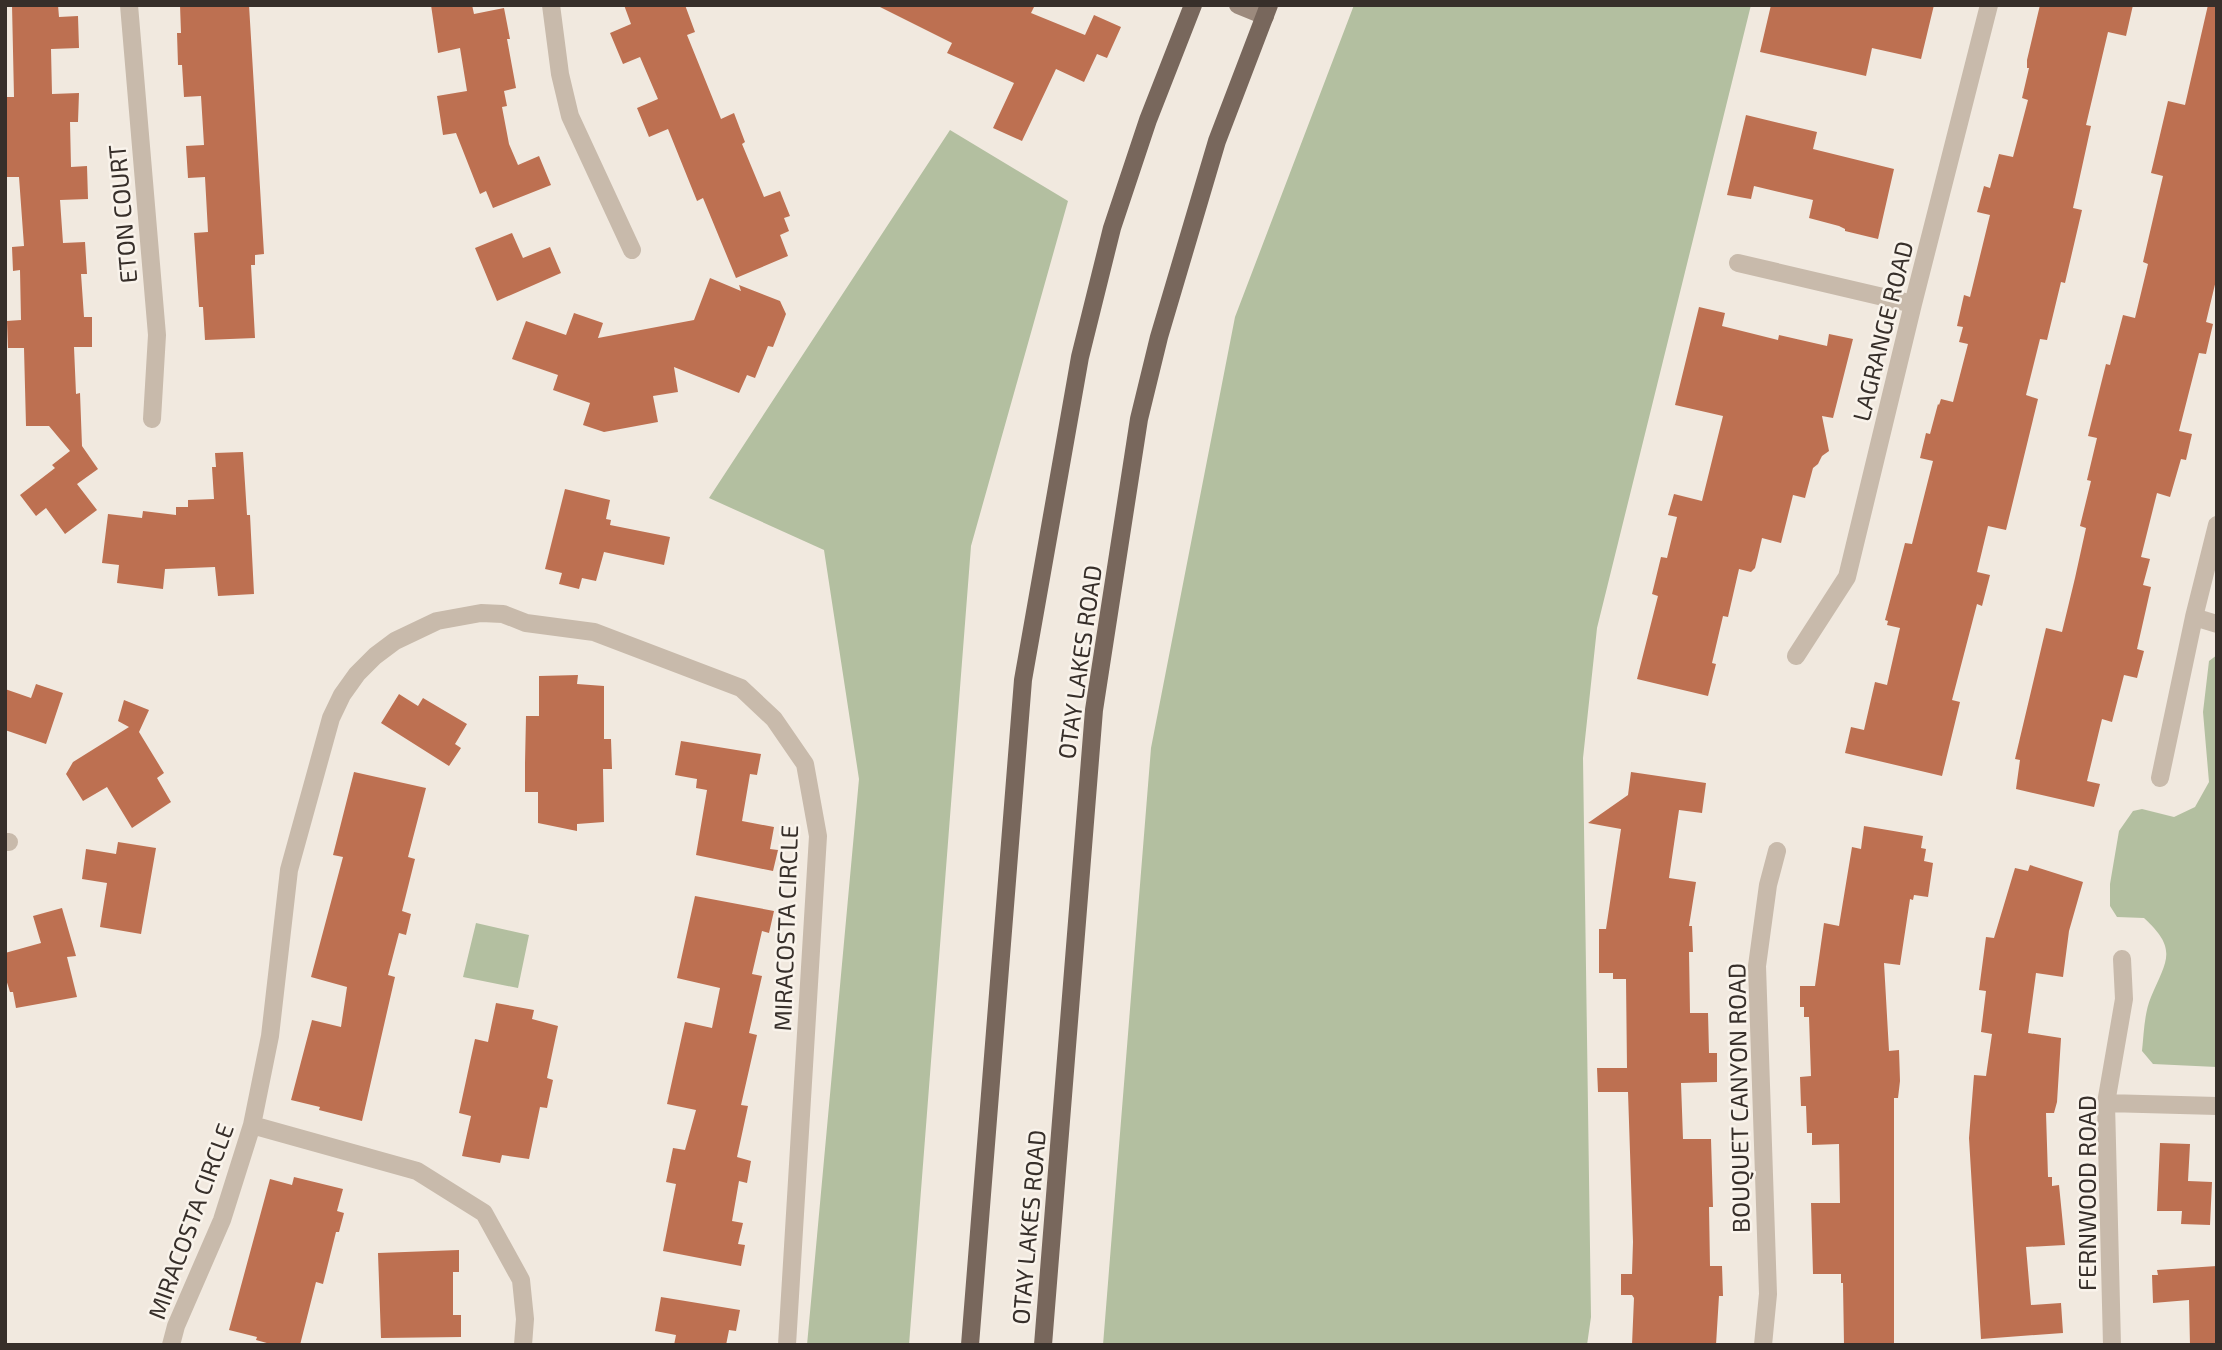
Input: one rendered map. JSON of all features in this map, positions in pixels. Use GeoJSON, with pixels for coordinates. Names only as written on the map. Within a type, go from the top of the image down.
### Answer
{"type":"FeatureCollection","features":[{"type":"Feature","properties":{"kind":"main road","name":"OTAY LAKES ROAD"},"geometry":{"type":"LineString","coordinates":[[970,1345],[1023,680],[1080,357],[1112,228],[1148,120],[1193,5]]}},
{"type":"Feature","properties":{"kind":"main road"},"geometry":{"type":"LineString","coordinates":[[1238,5],[1267,11]]}},
{"type":"Feature","properties":{"kind":"main road","name":"OTAY LAKES ROAD"},"geometry":{"type":"LineString","coordinates":[[1044,1345],[1094,710],[1139,419],[1159,337],[1217,141],[1267,11]]}},
{"type":"Feature","properties":{"kind":"street","name":"ETON COURT"},"geometry":{"type":"LineString","coordinates":[[129,5],[157,335],[152,419]]}},
{"type":"Feature","properties":{"kind":"street"},"geometry":{"type":"LineString","coordinates":[[551,5],[559,74],[570,116],[632,250]]}},
{"type":"Feature","properties":{"kind":"street","name":"LAGRANGE ROAD"},"geometry":{"type":"LineString","coordinates":[[1796,656],[1847,578],[1989,5]]}},
{"type":"Feature","properties":{"kind":"street"},"geometry":{"type":"LineString","coordinates":[[1738,263],[1913,304]]}},
{"type":"Feature","properties":{"kind":"street"},"geometry":{"type":"LineString","coordinates":[[2160,778],[2194,617],[2217,525]]}},
{"type":"Feature","properties":{"kind":"street","name":"MIRACOSTA CIRCLE"},"geometry":{"type":"LineString","coordinates":[[171,1345],[176,1326],[222,1220],[252,1125],[270,1036],[289,870],[331,718],[342,695],[375,656],[395,641],[438,621],[459,615],[503,614],[526,623],[594,632],[741,688],[774,719],[805,764],[818,836],[787,1345]]}},
{"type":"Feature","properties":{"kind":"street"},"geometry":{"type":"LineString","coordinates":[[2194,617],[2217,624]]}},
{"type":"Feature","properties":{"kind":"street","name":"BOUQUET CANYON ROAD"},"geometry":{"type":"LineString","coordinates":[[1763,1345],[1768,1294],[1757,966],[1768,885],[1777,851]]}},
{"type":"Feature","properties":{"kind":"street","name":"FERNWOOD ROAD"},"geometry":{"type":"LineString","coordinates":[[2112,1345],[2106,1103],[2124,999],[2122,959]]}},
{"type":"Feature","properties":{"kind":"street"},"geometry":{"type":"LineString","coordinates":[[2106,1103],[2217,1106]]}},
{"type":"Feature","properties":{"kind":"street"},"geometry":{"type":"LineString","coordinates":[[252,1125],[417,1171],[484,1213],[521,1280],[525,1319],[523,1345]]}},
{"type":"Feature","properties":{"kind":"green space"},"geometry":{"type":"Polygon","coordinates":[[[1354,5],[1751,5],[1597,628],[1583,758],[1591,1317],[1587,1345],[1103,1345],[1151,748],[1235,317],[1354,5]]]}},
{"type":"Feature","properties":{"kind":"green space"},"geometry":{"type":"Polygon","coordinates":[[[950,130],[1068,201],[971,546],[909,1345],[807,1345],[859,779],[824,550],[709,498],[950,130]]]}},
{"type":"Feature","properties":{"kind":"green space"},"geometry":{"type":"Polygon","coordinates":[[[2217,655],[2217,1067],[2153,1064],[2142,1051],[2144,1030],[2149,1003],[2165,965],[2166,948],[2155,929],[2144,918],[2117,917],[2110,906],[2110,884],[2119,831],[2133,811],[2142,809],[2174,817],[2195,807],[2209,782],[2203,712],[2209,661],[2217,655]]]}},
{"type":"Feature","properties":{"kind":"green space"},"geometry":{"type":"Polygon","coordinates":[[[476,923],[529,935],[518,988],[463,977],[476,923]]]}},
{"type":"Feature","properties":{"kind":"building"},"geometry":{"type":"Polygon","coordinates":[[[12,5],[58,5],[59,17],[78,16],[79,48],[51,49],[52,94],[79,93],[78,122],[70,122],[71,167],[87,166],[88,199],[60,200],[63,243],[85,242],[87,274],[81,274],[84,317],[92,317],[92,347],[74,347],[76,394],[80,393],[82,446],[98,469],[77,484],[97,510],[65,534],[46,508],[36,516],[20,495],[55,468],[52,465],[70,451],[49,426],[26,426],[24,348],[8,348],[7,321],[21,320],[20,270],[13,271],[12,247],[24,246],[19,177],[5,177],[5,97],[14,97],[12,5]]]}},
{"type":"Feature","properties":{"kind":"building"},"geometry":{"type":"Polygon","coordinates":[[[180,5],[249,5],[264,254],[255,255],[255,265],[251,265],[255,338],[205,340],[203,307],[199,307],[194,233],[208,232],[205,177],[188,178],[186,146],[204,145],[201,96],[184,97],[182,65],[178,65],[180,5]]]}},
{"type":"Feature","properties":{"kind":"building"},"geometry":{"type":"Polygon","coordinates":[[[431,5],[472,5],[474,14],[504,8],[516,88],[504,91],[507,106],[502,107],[509,144],[518,165],[539,156],[551,185],[493,208],[486,191],[480,194],[456,133],[443,135],[437,96],[467,91],[460,48],[438,53],[431,5]]]}},
{"type":"Feature","properties":{"kind":"building"},"geometry":{"type":"Polygon","coordinates":[[[624,5],[685,5],[695,32],[687,35],[721,119],[734,113],[745,142],[742,144],[764,197],[780,191],[790,216],[784,218],[789,231],[780,235],[788,256],[736,278],[703,198],[697,201],[668,129],[649,137],[637,108],[658,99],[640,57],[623,64],[610,33],[631,24],[624,5]]]}},
{"type":"Feature","properties":{"kind":"building"},"geometry":{"type":"Polygon","coordinates":[[[876,5],[1035,5],[1031,13],[1085,35],[1094,15],[1121,27],[1107,58],[1097,54],[1084,82],[1056,69],[1022,141],[993,128],[1014,83],[947,53],[952,43],[876,5]]]}},
{"type":"Feature","properties":{"kind":"building"},"geometry":{"type":"Polygon","coordinates":[[[1771,5],[1934,5],[1921,59],[1872,48],[1866,76],[1760,52],[1771,5]]]}},
{"type":"Feature","properties":{"kind":"building"},"geometry":{"type":"Polygon","coordinates":[[[2040,5],[2133,5],[2126,36],[2108,32],[2086,125],[2091,126],[2073,208],[2082,210],[2065,283],[2061,282],[2047,340],[2040,339],[2026,395],[2038,399],[2006,530],[1988,526],[1977,572],[1990,575],[1982,606],[1977,604],[1952,700],[1960,702],[1942,776],[1845,753],[1851,727],[1864,730],[1875,682],[1887,685],[1900,628],[1887,625],[1888,621],[1885,620],[1905,543],[1912,544],[1933,461],[1920,458],[1926,433],[1930,434],[1938,404],[1941,399],[1953,402],[1968,344],[1959,342],[1963,327],[1957,326],[1964,295],[1970,297],[1990,215],[1977,212],[1984,186],[1990,188],[1999,154],[2013,157],[2028,100],[2022,98],[2029,68],[2027,60],[2040,5]]]}},
{"type":"Feature","properties":{"kind":"building"},"geometry":{"type":"Polygon","coordinates":[[[2208,5],[2217,6],[2217,276],[2206,322],[2213,324],[2206,354],[2199,353],[2179,431],[2192,434],[2186,460],[2181,459],[2170,497],[2157,493],[2141,557],[2150,559],[2143,585],[2151,587],[2137,649],[2144,651],[2137,678],[2124,675],[2112,722],[2102,719],[2087,781],[2100,784],[2094,807],[2016,789],[2020,760],[2015,759],[2046,628],[2062,632],[2075,578],[2086,528],[2080,526],[2091,481],[2087,480],[2097,438],[2088,436],[2106,364],[2110,365],[2123,315],[2135,318],[2148,264],[2143,262],[2163,176],[2151,173],[2168,101],[2185,105],[2208,5]]]}},
{"type":"Feature","properties":{"kind":"building"},"geometry":{"type":"Polygon","coordinates":[[[1746,115],[1817,132],[1813,149],[1894,169],[1878,239],[1809,218],[1813,200],[1754,186],[1751,199],[1727,195],[1746,115]]]}},
{"type":"Feature","properties":{"kind":"building"},"geometry":{"type":"Polygon","coordinates":[[[512,233],[523,258],[550,247],[561,273],[497,301],[475,248],[512,233]]]}},
{"type":"Feature","properties":{"kind":"building"},"geometry":{"type":"Polygon","coordinates":[[[710,278],[741,291],[739,285],[780,301],[786,314],[773,347],[768,346],[755,378],[747,375],[739,393],[674,367],[678,392],[653,396],[658,422],[604,432],[583,425],[590,403],[553,390],[558,375],[512,359],[526,321],[566,335],[574,313],[603,323],[598,338],[694,320],[710,278]]]}},
{"type":"Feature","properties":{"kind":"building"},"geometry":{"type":"Polygon","coordinates":[[[1699,307],[1725,313],[1722,326],[1778,340],[1779,335],[1827,346],[1829,334],[1853,339],[1833,418],[1822,416],[1829,451],[1813,468],[1805,498],[1793,495],[1781,543],[1762,538],[1755,568],[1751,572],[1739,569],[1728,617],[1723,616],[1712,663],[1716,664],[1708,696],[1637,679],[1658,596],[1652,594],[1661,557],[1667,558],[1677,517],[1668,515],[1674,494],[1702,501],[1723,416],[1675,405],[1699,307]]]}},
{"type":"Feature","properties":{"kind":"building"},"geometry":{"type":"Polygon","coordinates":[[[243,452],[247,515],[250,515],[254,594],[218,596],[215,567],[165,569],[163,589],[117,583],[119,565],[102,563],[108,514],[142,518],[143,511],[176,515],[176,507],[188,507],[188,500],[214,499],[212,467],[216,467],[215,453],[243,452]]]}},
{"type":"Feature","properties":{"kind":"building"},"geometry":{"type":"Polygon","coordinates":[[[565,489],[610,500],[606,519],[611,520],[610,525],[670,537],[664,565],[604,552],[596,581],[582,578],[579,589],[559,584],[562,573],[545,569],[565,489]]]}},
{"type":"Feature","properties":{"kind":"building"},"geometry":{"type":"Polygon","coordinates":[[[578,675],[577,684],[604,686],[604,739],[611,739],[612,769],[603,769],[604,822],[577,824],[577,831],[538,823],[538,792],[525,792],[525,763],[526,716],[539,716],[539,676],[578,675]]]}},
{"type":"Feature","properties":{"kind":"building"},"geometry":{"type":"Polygon","coordinates":[[[36,684],[63,693],[46,744],[5,730],[5,689],[31,698],[36,684]]]}},
{"type":"Feature","properties":{"kind":"building"},"geometry":{"type":"Polygon","coordinates":[[[399,694],[418,706],[423,698],[467,724],[455,744],[461,748],[449,766],[381,723],[399,694]]]}},
{"type":"Feature","properties":{"kind":"building"},"geometry":{"type":"Polygon","coordinates":[[[124,700],[149,710],[139,732],[164,773],[157,778],[171,802],[132,828],[107,787],[83,801],[66,774],[73,762],[129,727],[118,721],[124,700]]]}},
{"type":"Feature","properties":{"kind":"building"},"geometry":{"type":"Polygon","coordinates":[[[681,741],[761,754],[757,775],[750,774],[742,821],[774,827],[770,849],[778,850],[773,871],[696,855],[707,790],[696,788],[697,779],[675,775],[681,741]]]}},
{"type":"Feature","properties":{"kind":"building"},"geometry":{"type":"Polygon","coordinates":[[[354,772],[426,788],[408,857],[415,859],[402,911],[411,914],[406,935],[399,933],[388,975],[395,977],[362,1121],[291,1100],[312,1020],[341,1027],[347,987],[311,977],[343,857],[333,855],[354,772]]]}},
{"type":"Feature","properties":{"kind":"building"},"geometry":{"type":"Polygon","coordinates":[[[1631,772],[1706,783],[1702,813],[1679,810],[1669,878],[1696,882],[1689,926],[1692,926],[1693,952],[1689,952],[1690,1013],[1708,1013],[1709,1053],[1717,1053],[1717,1082],[1681,1083],[1683,1139],[1711,1139],[1713,1207],[1709,1207],[1710,1266],[1722,1266],[1723,1296],[1719,1296],[1716,1345],[1632,1345],[1634,1298],[1632,1295],[1621,1295],[1621,1274],[1632,1274],[1628,1092],[1598,1092],[1597,1068],[1627,1068],[1626,979],[1613,979],[1613,973],[1599,973],[1599,929],[1606,929],[1621,829],[1588,823],[1628,795],[1631,772]]]}},
{"type":"Feature","properties":{"kind":"building"},"geometry":{"type":"Polygon","coordinates":[[[1864,826],[1923,836],[1921,848],[1926,849],[1924,861],[1933,863],[1928,897],[1914,895],[1913,900],[1910,899],[1900,965],[1884,963],[1889,1051],[1899,1050],[1900,1081],[1898,1098],[1894,1098],[1894,1344],[1844,1345],[1841,1274],[1813,1274],[1811,1203],[1840,1203],[1839,1144],[1812,1145],[1812,1133],[1807,1133],[1806,1106],[1801,1106],[1800,1077],[1811,1076],[1809,1017],[1804,1017],[1804,1007],[1800,1007],[1800,986],[1815,986],[1824,923],[1839,926],[1852,847],[1861,849],[1864,826]]]}},
{"type":"Feature","properties":{"kind":"building"},"geometry":{"type":"Polygon","coordinates":[[[118,842],[156,848],[141,934],[100,927],[107,883],[82,879],[86,849],[116,854],[118,842]]]}},
{"type":"Feature","properties":{"kind":"building"},"geometry":{"type":"Polygon","coordinates":[[[2030,865],[2083,882],[2069,931],[2063,977],[2036,973],[2028,1033],[2061,1038],[2057,1102],[2054,1113],[2046,1113],[2048,1177],[2052,1177],[2052,1186],[2059,1185],[2065,1245],[2026,1247],[2031,1305],[2061,1303],[2063,1333],[1981,1339],[1969,1138],[1974,1075],[1986,1076],[1992,1034],[1981,1032],[1986,991],[1979,990],[1986,937],[1994,938],[2015,868],[2028,871],[2030,865]]]}},
{"type":"Feature","properties":{"kind":"building"},"geometry":{"type":"Polygon","coordinates":[[[695,896],[774,911],[769,933],[762,931],[752,974],[762,976],[749,1033],[757,1035],[741,1105],[748,1106],[737,1157],[751,1161],[747,1183],[739,1181],[732,1221],[743,1223],[738,1244],[745,1245],[741,1266],[663,1251],[676,1184],[666,1182],[673,1148],[685,1150],[696,1110],[667,1104],[685,1022],[712,1028],[720,988],[677,978],[695,896]]]}},
{"type":"Feature","properties":{"kind":"building"},"geometry":{"type":"Polygon","coordinates":[[[62,908],[76,956],[67,957],[77,997],[16,1008],[13,992],[10,992],[5,976],[5,953],[41,943],[33,916],[62,908]]]}},
{"type":"Feature","properties":{"kind":"building"},"geometry":{"type":"Polygon","coordinates":[[[496,1003],[534,1010],[532,1019],[558,1026],[547,1078],[553,1080],[547,1108],[540,1107],[529,1159],[502,1155],[500,1163],[462,1156],[471,1116],[459,1113],[475,1039],[488,1042],[496,1003]]]}},
{"type":"Feature","properties":{"kind":"building"},"geometry":{"type":"Polygon","coordinates":[[[2160,1143],[2190,1144],[2188,1181],[2212,1182],[2210,1225],[2181,1224],[2182,1211],[2157,1211],[2160,1143]]]}},
{"type":"Feature","properties":{"kind":"building"},"geometry":{"type":"Polygon","coordinates":[[[294,1177],[343,1189],[337,1211],[344,1213],[339,1232],[336,1232],[323,1284],[316,1282],[300,1345],[274,1345],[256,1340],[257,1337],[229,1330],[270,1179],[292,1185],[294,1177]]]}},
{"type":"Feature","properties":{"kind":"building"},"geometry":{"type":"Polygon","coordinates":[[[459,1250],[459,1272],[453,1272],[453,1315],[461,1315],[461,1337],[381,1338],[378,1253],[459,1250]]]}},
{"type":"Feature","properties":{"kind":"building"},"geometry":{"type":"Polygon","coordinates":[[[2217,1266],[2217,1345],[2190,1345],[2189,1300],[2153,1303],[2152,1275],[2158,1275],[2157,1270],[2217,1266]]]}},
{"type":"Feature","properties":{"kind":"building"},"geometry":{"type":"Polygon","coordinates":[[[661,1297],[740,1310],[736,1331],[729,1330],[726,1345],[674,1345],[676,1335],[655,1331],[661,1297]]]}}]}
